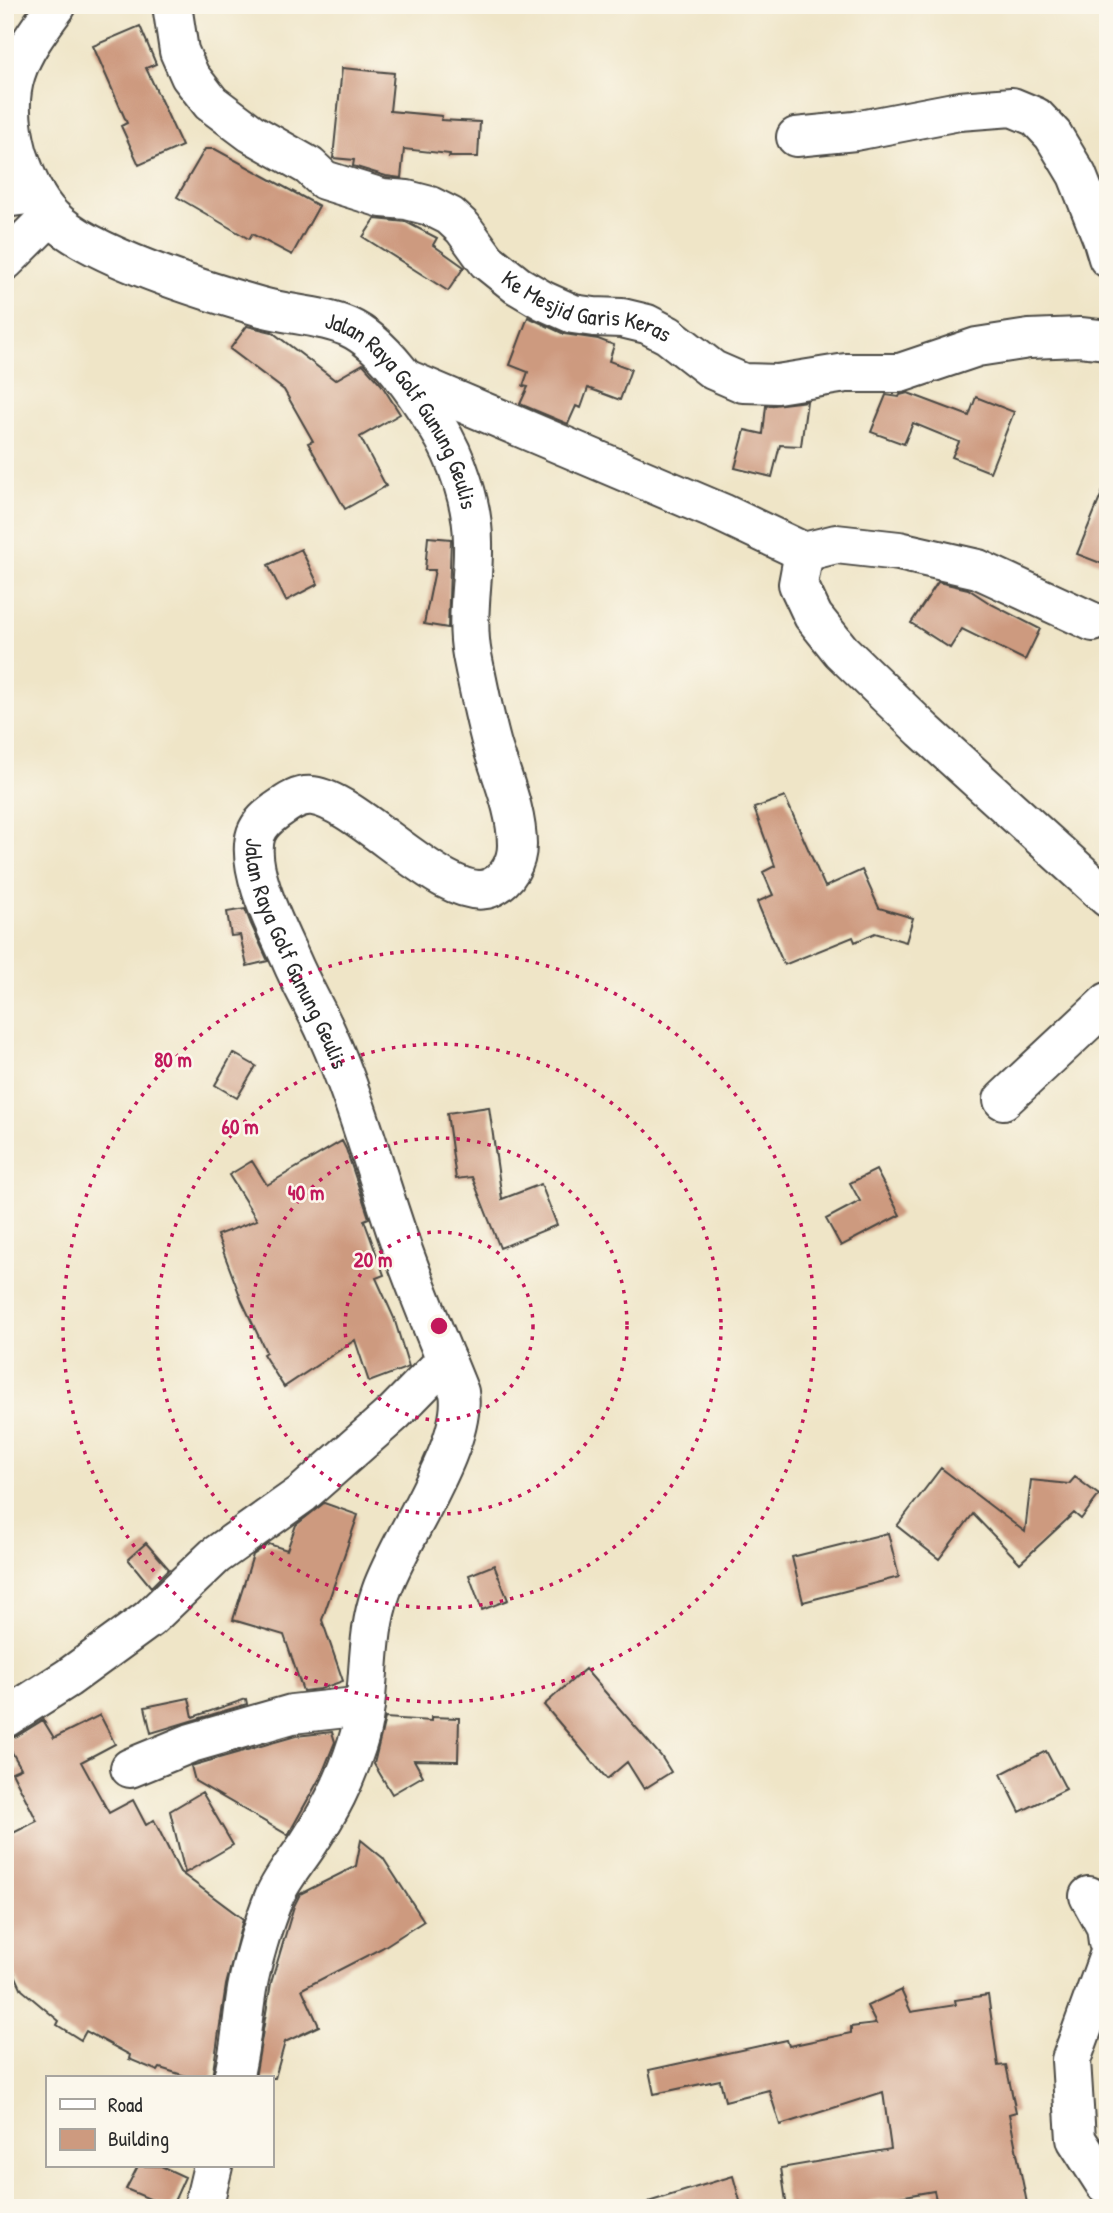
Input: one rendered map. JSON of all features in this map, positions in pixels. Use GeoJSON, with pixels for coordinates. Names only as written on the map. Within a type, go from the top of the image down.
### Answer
{"type":"FeatureCollection","features":[{"type":"Feature","properties":{"kind":"main road","name":"Jalan Raya Golf Gunung Geulis"},"geometry":{"type":"LineString","coordinates":[[57,5],[14,68],[7,97],[9,128],[26,177],[30,202],[74,235],[145,268],[260,307],[348,327],[370,340],[404,377],[440,431],[470,509],[473,543],[468,632],[483,712],[512,811],[518,851],[513,866],[494,886],[485,889],[466,887],[419,863],[377,831],[330,801],[314,796],[302,796],[287,802],[264,820],[256,835],[254,855],[268,906],[308,998],[327,1034],[393,1223],[459,1392],[459,1419],[442,1465],[420,1513],[395,1556],[377,1601],[369,1640],[359,1740],[344,1783],[275,1896],[247,1988],[243,2035],[233,2076]]}},
{"type":"Feature","properties":{"kind":"main road","name":"Ke Mesjid Garis Keras"},"geometry":{"type":"LineString","coordinates":[[172,5],[179,51],[190,76],[211,103],[251,133],[309,166],[324,180],[382,198],[408,200],[430,206],[450,216],[463,228],[487,261],[517,285],[544,301],[573,314],[622,318],[647,324],[668,335],[713,370],[743,383],[777,384],[846,373],[900,373],[977,347],[1028,339],[1080,337],[1108,340]]}},
{"type":"Feature","properties":{"kind":"main road"},"geometry":{"type":"LineString","coordinates":[[796,137],[855,131],[959,111],[1013,107],[1036,117],[1053,135],[1077,175],[1108,258]]}},
{"type":"Feature","properties":{"kind":"main road"},"geometry":{"type":"LineString","coordinates":[[5,261],[30,202]]}},
{"type":"Feature","properties":{"kind":"main road"},"geometry":{"type":"LineString","coordinates":[[404,377],[722,513],[804,552],[836,544],[849,545],[899,551],[978,569],[1093,622]]}},
{"type":"Feature","properties":{"kind":"main road"},"geometry":{"type":"LineString","coordinates":[[804,552],[798,584],[813,616],[841,651],[923,730],[1108,898]]}},
{"type":"Feature","properties":{"kind":"main road"},"geometry":{"type":"LineString","coordinates":[[1003,1100],[1108,1002]]}},
{"type":"Feature","properties":{"kind":"main road"},"geometry":{"type":"LineString","coordinates":[[5,1718],[68,1678],[149,1619],[215,1556],[303,1494],[394,1413],[446,1360]]}},
{"type":"Feature","properties":{"kind":"main road"},"geometry":{"type":"LineString","coordinates":[[130,1768],[191,1743],[292,1714],[364,1706]]}},
{"type":"Feature","properties":{"kind":"main road"},"geometry":{"type":"LineString","coordinates":[[1090,1896],[1106,1927],[1108,1942]]}},
{"type":"Feature","properties":{"kind":"main road"},"geometry":{"type":"LineString","coordinates":[[1104,2188],[1076,2139],[1071,2060],[1108,1958]]}},
{"type":"Feature","properties":{"kind":"main road"},"geometry":{"type":"LineString","coordinates":[[203,2208],[213,2168]]}},
{"type":"Feature","properties":{"kind":"building"},"geometry":{"type":"Polygon","coordinates":[[[140,26],[156,64],[146,68],[182,146],[139,165],[121,126],[127,123],[93,46],[140,26]]]}},
{"type":"Feature","properties":{"kind":"building"},"geometry":{"type":"Polygon","coordinates":[[[342,68],[394,73],[390,111],[442,116],[441,120],[480,122],[478,157],[449,157],[450,154],[404,149],[401,178],[353,166],[354,160],[333,158],[342,68]]]}},
{"type":"Feature","properties":{"kind":"building"},"geometry":{"type":"Polygon","coordinates":[[[205,149],[215,149],[319,206],[292,255],[252,234],[249,239],[177,197],[205,149]]]}},
{"type":"Feature","properties":{"kind":"building"},"geometry":{"type":"Polygon","coordinates":[[[375,219],[406,222],[437,238],[433,245],[464,267],[448,291],[363,237],[375,219]]]}},
{"type":"Feature","properties":{"kind":"building"},"geometry":{"type":"Polygon","coordinates":[[[528,317],[564,334],[598,339],[614,345],[609,361],[631,369],[620,400],[588,388],[581,408],[576,406],[568,424],[520,404],[528,387],[523,386],[528,372],[510,365],[528,317]]]}},
{"type":"Feature","properties":{"kind":"building"},"geometry":{"type":"Polygon","coordinates":[[[247,326],[272,332],[335,380],[363,364],[381,384],[400,414],[360,437],[386,486],[345,509],[308,443],[313,441],[284,390],[230,349],[247,326]]]}},
{"type":"Feature","properties":{"kind":"building"},"geometry":{"type":"Polygon","coordinates":[[[908,393],[969,416],[976,397],[1014,412],[990,472],[952,457],[959,442],[913,423],[904,444],[871,432],[886,395],[899,397],[908,393]]]}},
{"type":"Feature","properties":{"kind":"building"},"geometry":{"type":"Polygon","coordinates":[[[807,401],[801,446],[780,445],[772,477],[735,468],[745,430],[763,434],[766,406],[807,401]]]}},
{"type":"Feature","properties":{"kind":"building"},"geometry":{"type":"Polygon","coordinates":[[[1108,481],[1108,566],[1077,554],[1108,481]]]}},
{"type":"Feature","properties":{"kind":"building"},"geometry":{"type":"Polygon","coordinates":[[[428,537],[451,539],[448,628],[424,624],[435,570],[425,570],[428,537]]]}},
{"type":"Feature","properties":{"kind":"building"},"geometry":{"type":"Polygon","coordinates":[[[301,549],[318,584],[286,601],[268,565],[301,549]]]}},
{"type":"Feature","properties":{"kind":"building"},"geometry":{"type":"Polygon","coordinates":[[[938,582],[968,589],[1040,629],[1025,660],[962,629],[950,648],[911,623],[938,582]]]}},
{"type":"Feature","properties":{"kind":"building"},"geometry":{"type":"Polygon","coordinates":[[[785,797],[825,887],[862,870],[879,908],[913,918],[906,942],[875,933],[855,942],[853,937],[784,965],[757,902],[773,895],[763,872],[775,866],[754,808],[785,797]]]}},
{"type":"Feature","properties":{"kind":"building"},"geometry":{"type":"Polygon","coordinates":[[[245,909],[268,961],[247,966],[240,935],[231,936],[227,912],[245,909]]]}},
{"type":"Feature","properties":{"kind":"building"},"geometry":{"type":"Polygon","coordinates":[[[233,1053],[256,1066],[237,1098],[215,1085],[233,1053]]]}},
{"type":"Feature","properties":{"kind":"building"},"geometry":{"type":"Polygon","coordinates":[[[489,1107],[502,1199],[541,1184],[557,1225],[500,1248],[472,1177],[456,1179],[447,1113],[489,1107]]]}},
{"type":"Feature","properties":{"kind":"building"},"geometry":{"type":"Polygon","coordinates":[[[342,1141],[369,1218],[364,1220],[384,1275],[376,1278],[394,1318],[409,1367],[369,1382],[355,1340],[284,1387],[263,1354],[266,1352],[242,1301],[217,1235],[257,1220],[229,1175],[252,1161],[267,1185],[342,1141]]]}},
{"type":"Feature","properties":{"kind":"building"},"geometry":{"type":"Polygon","coordinates":[[[876,1170],[900,1215],[841,1246],[826,1219],[860,1201],[850,1183],[876,1170]]]}},
{"type":"Feature","properties":{"kind":"building"},"geometry":{"type":"Polygon","coordinates":[[[941,1468],[1025,1532],[1031,1480],[1069,1484],[1075,1477],[1099,1495],[1081,1519],[1074,1513],[1020,1563],[973,1514],[939,1559],[897,1526],[941,1468]]]}},
{"type":"Feature","properties":{"kind":"building"},"geometry":{"type":"Polygon","coordinates":[[[324,1503],[358,1515],[322,1620],[343,1681],[320,1689],[303,1691],[284,1635],[233,1620],[253,1555],[269,1544],[287,1550],[296,1525],[324,1503]]]}},
{"type":"Feature","properties":{"kind":"building"},"geometry":{"type":"Polygon","coordinates":[[[888,1533],[899,1577],[803,1602],[792,1557],[888,1533]]]}},
{"type":"Feature","properties":{"kind":"building"},"geometry":{"type":"Polygon","coordinates":[[[146,1543],[169,1569],[151,1587],[128,1559],[146,1543]]]}},
{"type":"Feature","properties":{"kind":"building"},"geometry":{"type":"Polygon","coordinates":[[[494,1565],[508,1600],[482,1610],[469,1575],[494,1565]]]}},
{"type":"Feature","properties":{"kind":"building"},"geometry":{"type":"Polygon","coordinates":[[[585,1669],[661,1756],[671,1772],[644,1789],[627,1762],[607,1779],[544,1705],[585,1669]]]}},
{"type":"Feature","properties":{"kind":"building"},"geometry":{"type":"Polygon","coordinates":[[[189,1698],[193,1717],[246,1699],[247,1704],[151,1733],[145,1707],[189,1698]]]}},
{"type":"Feature","properties":{"kind":"building"},"geometry":{"type":"Polygon","coordinates":[[[100,1715],[115,1744],[81,1762],[109,1813],[133,1800],[146,1825],[154,1820],[180,1872],[243,1919],[226,1985],[212,2076],[186,2076],[160,2068],[158,2071],[129,2059],[130,2055],[86,2031],[81,2040],[57,2025],[59,2021],[22,1990],[5,1953],[5,1837],[37,1821],[12,1772],[21,1768],[5,1740],[43,1720],[54,1738],[100,1715]]]}},
{"type":"Feature","properties":{"kind":"building"},"geometry":{"type":"Polygon","coordinates":[[[431,1717],[459,1718],[458,1761],[414,1760],[423,1776],[392,1794],[374,1764],[385,1718],[431,1721],[431,1717]]]}},
{"type":"Feature","properties":{"kind":"building"},"geometry":{"type":"Polygon","coordinates":[[[332,1732],[335,1742],[322,1774],[288,1835],[195,1781],[191,1766],[296,1736],[332,1732]]]}},
{"type":"Feature","properties":{"kind":"building"},"geometry":{"type":"Polygon","coordinates":[[[1046,1751],[1066,1789],[1020,1812],[1001,1774],[1046,1751]]]}},
{"type":"Feature","properties":{"kind":"building"},"geometry":{"type":"Polygon","coordinates":[[[202,1792],[233,1845],[185,1873],[170,1811],[202,1792]]]}},
{"type":"Feature","properties":{"kind":"building"},"geometry":{"type":"Polygon","coordinates":[[[361,1840],[383,1858],[424,1921],[382,1948],[302,1989],[319,2026],[285,2042],[275,2078],[255,2076],[271,1983],[294,1906],[300,1894],[356,1866],[361,1840]]]}},
{"type":"Feature","properties":{"kind":"building"},"geometry":{"type":"Polygon","coordinates":[[[901,1990],[911,2012],[956,2005],[955,2000],[988,1995],[998,2066],[1006,2065],[1016,2112],[1009,2114],[1028,2208],[938,2208],[934,2191],[835,2208],[787,2208],[781,2168],[891,2149],[883,2092],[780,2125],[769,2090],[725,2101],[720,2080],[654,2094],[649,2070],[787,2040],[789,2046],[851,2033],[851,2027],[876,2024],[867,2006],[901,1990]]]}},
{"type":"Feature","properties":{"kind":"building"},"geometry":{"type":"Polygon","coordinates":[[[137,2168],[165,2168],[185,2177],[171,2208],[126,2189],[137,2168]]]}},
{"type":"Feature","properties":{"kind":"building"},"geometry":{"type":"Polygon","coordinates":[[[733,2176],[742,2208],[648,2208],[648,2202],[733,2176]]]}}]}
